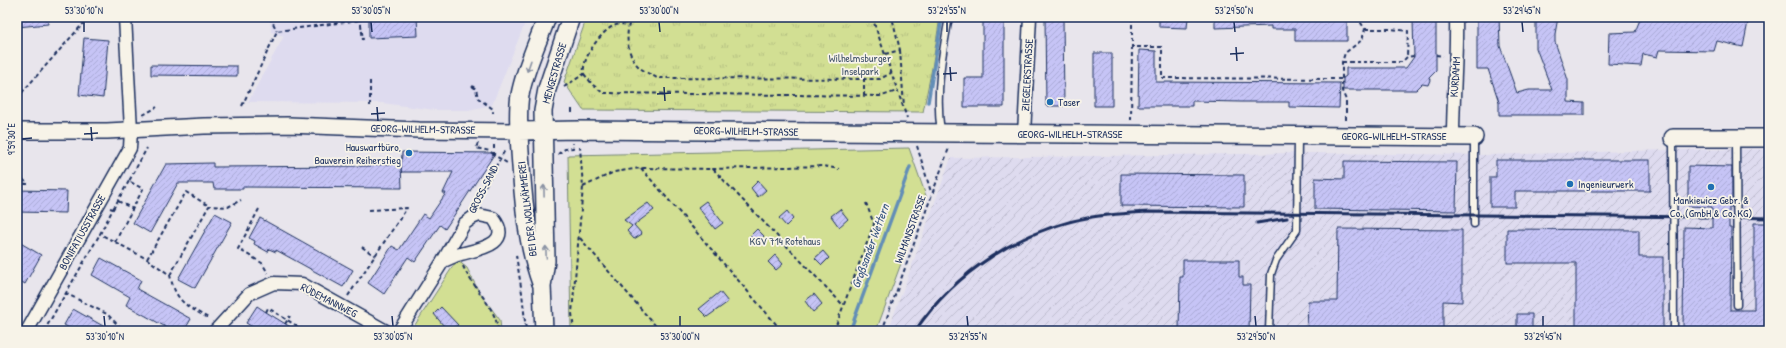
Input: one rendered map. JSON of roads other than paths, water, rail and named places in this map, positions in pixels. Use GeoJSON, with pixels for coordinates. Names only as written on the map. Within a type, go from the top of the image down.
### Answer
{"type":"FeatureCollection","features":[{"type":"Feature","properties":{"kind":"main road"},"geometry":{"type":"LineString","coordinates":[[519,130],[519,102],[521,89],[547,17]]}},
{"type":"Feature","properties":{"kind":"main road","name":"MENGESTRASSE"},"geometry":{"type":"LineString","coordinates":[[542,130],[543,111],[547,89],[571,17]]}},
{"type":"Feature","properties":{"kind":"main road","name":"GEORG-WILHELM-STRASSE"},"geometry":{"type":"LineString","coordinates":[[519,130],[1474,137]]}},
{"type":"Feature","properties":{"kind":"main road","name":"BEI DER WOLLKÄMMEREI"},"geometry":{"type":"LineString","coordinates":[[519,130],[526,222],[533,262],[542,286]]}},
{"type":"Feature","properties":{"kind":"main road","name":"BEI DER WOLLKÄMMEREI"},"geometry":{"type":"LineString","coordinates":[[542,130],[546,261],[542,286],[544,331]]}},
{"type":"Feature","properties":{"kind":"main road"},"geometry":{"type":"LineString","coordinates":[[1673,138],[1769,138]]}},
{"type":"Feature","properties":{"kind":"street","name":"BONIFATIUSSTRASSE"},"geometry":{"type":"LineString","coordinates":[[27,331],[130,148],[125,17]]}},
{"type":"Feature","properties":{"kind":"street","name":"ZIEGELERSTRASSE"},"geometry":{"type":"LineString","coordinates":[[1024,134],[1030,17]]}},
{"type":"Feature","properties":{"kind":"street","name":"KURDAMM"},"geometry":{"type":"LineString","coordinates":[[1453,136],[1456,17]]}},
{"type":"Feature","properties":{"kind":"street","name":"GEORG-WILHELM-STRASSE"},"geometry":{"type":"LineString","coordinates":[[18,130],[130,130],[204,126],[288,125],[419,130],[519,130]]}},
{"type":"Feature","properties":{"kind":"street","name":"GROSS-SAND"},"geometry":{"type":"LineString","coordinates":[[399,331],[443,261],[461,227],[467,221],[479,215],[492,218],[499,228],[499,235],[492,244],[484,248],[459,254],[443,261]]}},
{"type":"Feature","properties":{"kind":"street","name":"RÜDEMANNWEG"},"geometry":{"type":"LineString","coordinates":[[217,328],[249,294],[274,283],[302,284],[386,331]]}},
{"type":"Feature","properties":{"kind":"lane"},"geometry":{"type":"LineString","coordinates":[[948,133],[939,118],[938,88],[949,17]]}},
{"type":"Feature","properties":{"kind":"lane"},"geometry":{"type":"LineString","coordinates":[[1269,331],[1271,274],[1276,260],[1297,230],[1298,136]]}},
{"type":"Feature","properties":{"kind":"lane"},"geometry":{"type":"LineString","coordinates":[[1474,137],[1474,224]]}},
{"type":"Feature","properties":{"kind":"lane"},"geometry":{"type":"LineString","coordinates":[[1673,138],[1674,330]]}},
{"type":"Feature","properties":{"kind":"lane"},"geometry":{"type":"LineString","coordinates":[[1736,138],[1737,305]]}},
{"type":"Feature","properties":{"kind":"waterway","name":"Großsander Wettern"},"geometry":{"type":"LineString","coordinates":[[928,102],[942,17]]}},
{"type":"Feature","properties":{"kind":"waterway","name":"Großsander Wettern"},"geometry":{"type":"LineString","coordinates":[[850,331],[910,167]]}},
{"type":"Feature","properties":{"kind":"railway"},"geometry":{"type":"LineString","coordinates":[[915,331],[931,310],[950,290],[970,272],[992,256],[1015,243],[1040,232],[1066,223],[1092,217],[1149,212],[1712,217]]}},
{"type":"Feature","properties":{"kind":"railway"},"geometry":{"type":"LineString","coordinates":[[1729,217],[1769,218]]}},
{"type":"Feature","properties":{"kind":"railway"},"geometry":{"type":"LineString","coordinates":[[1257,223],[1287,218]]}},
{"type":"Feature","properties":{"kind":"place","name":"Taser"},"geometry":{"type":"Point","coordinates":[1050,102]}},
{"type":"Feature","properties":{"kind":"place","name":"Hauswartbüro, Bauverein Reiherstieg"},"geometry":{"type":"Point","coordinates":[409,153]}},
{"type":"Feature","properties":{"kind":"place","name":"Ingenieurwerk"},"geometry":{"type":"Point","coordinates":[1570,184]}},
{"type":"Feature","properties":{"kind":"place","name":"Mankiewicz Gebr. & Co. (GmbH & Co. KG)"},"geometry":{"type":"Point","coordinates":[1711,187]}},
{"type":"Feature","properties":{"kind":"park label","name":"Wilhelmsburger Inselpark"},"geometry":{"type":"Point","coordinates":[860,64]}},
{"type":"Feature","properties":{"kind":"park label","name":"KGV 714 Rotehaus"},"geometry":{"type":"Point","coordinates":[785,241]}}]}
